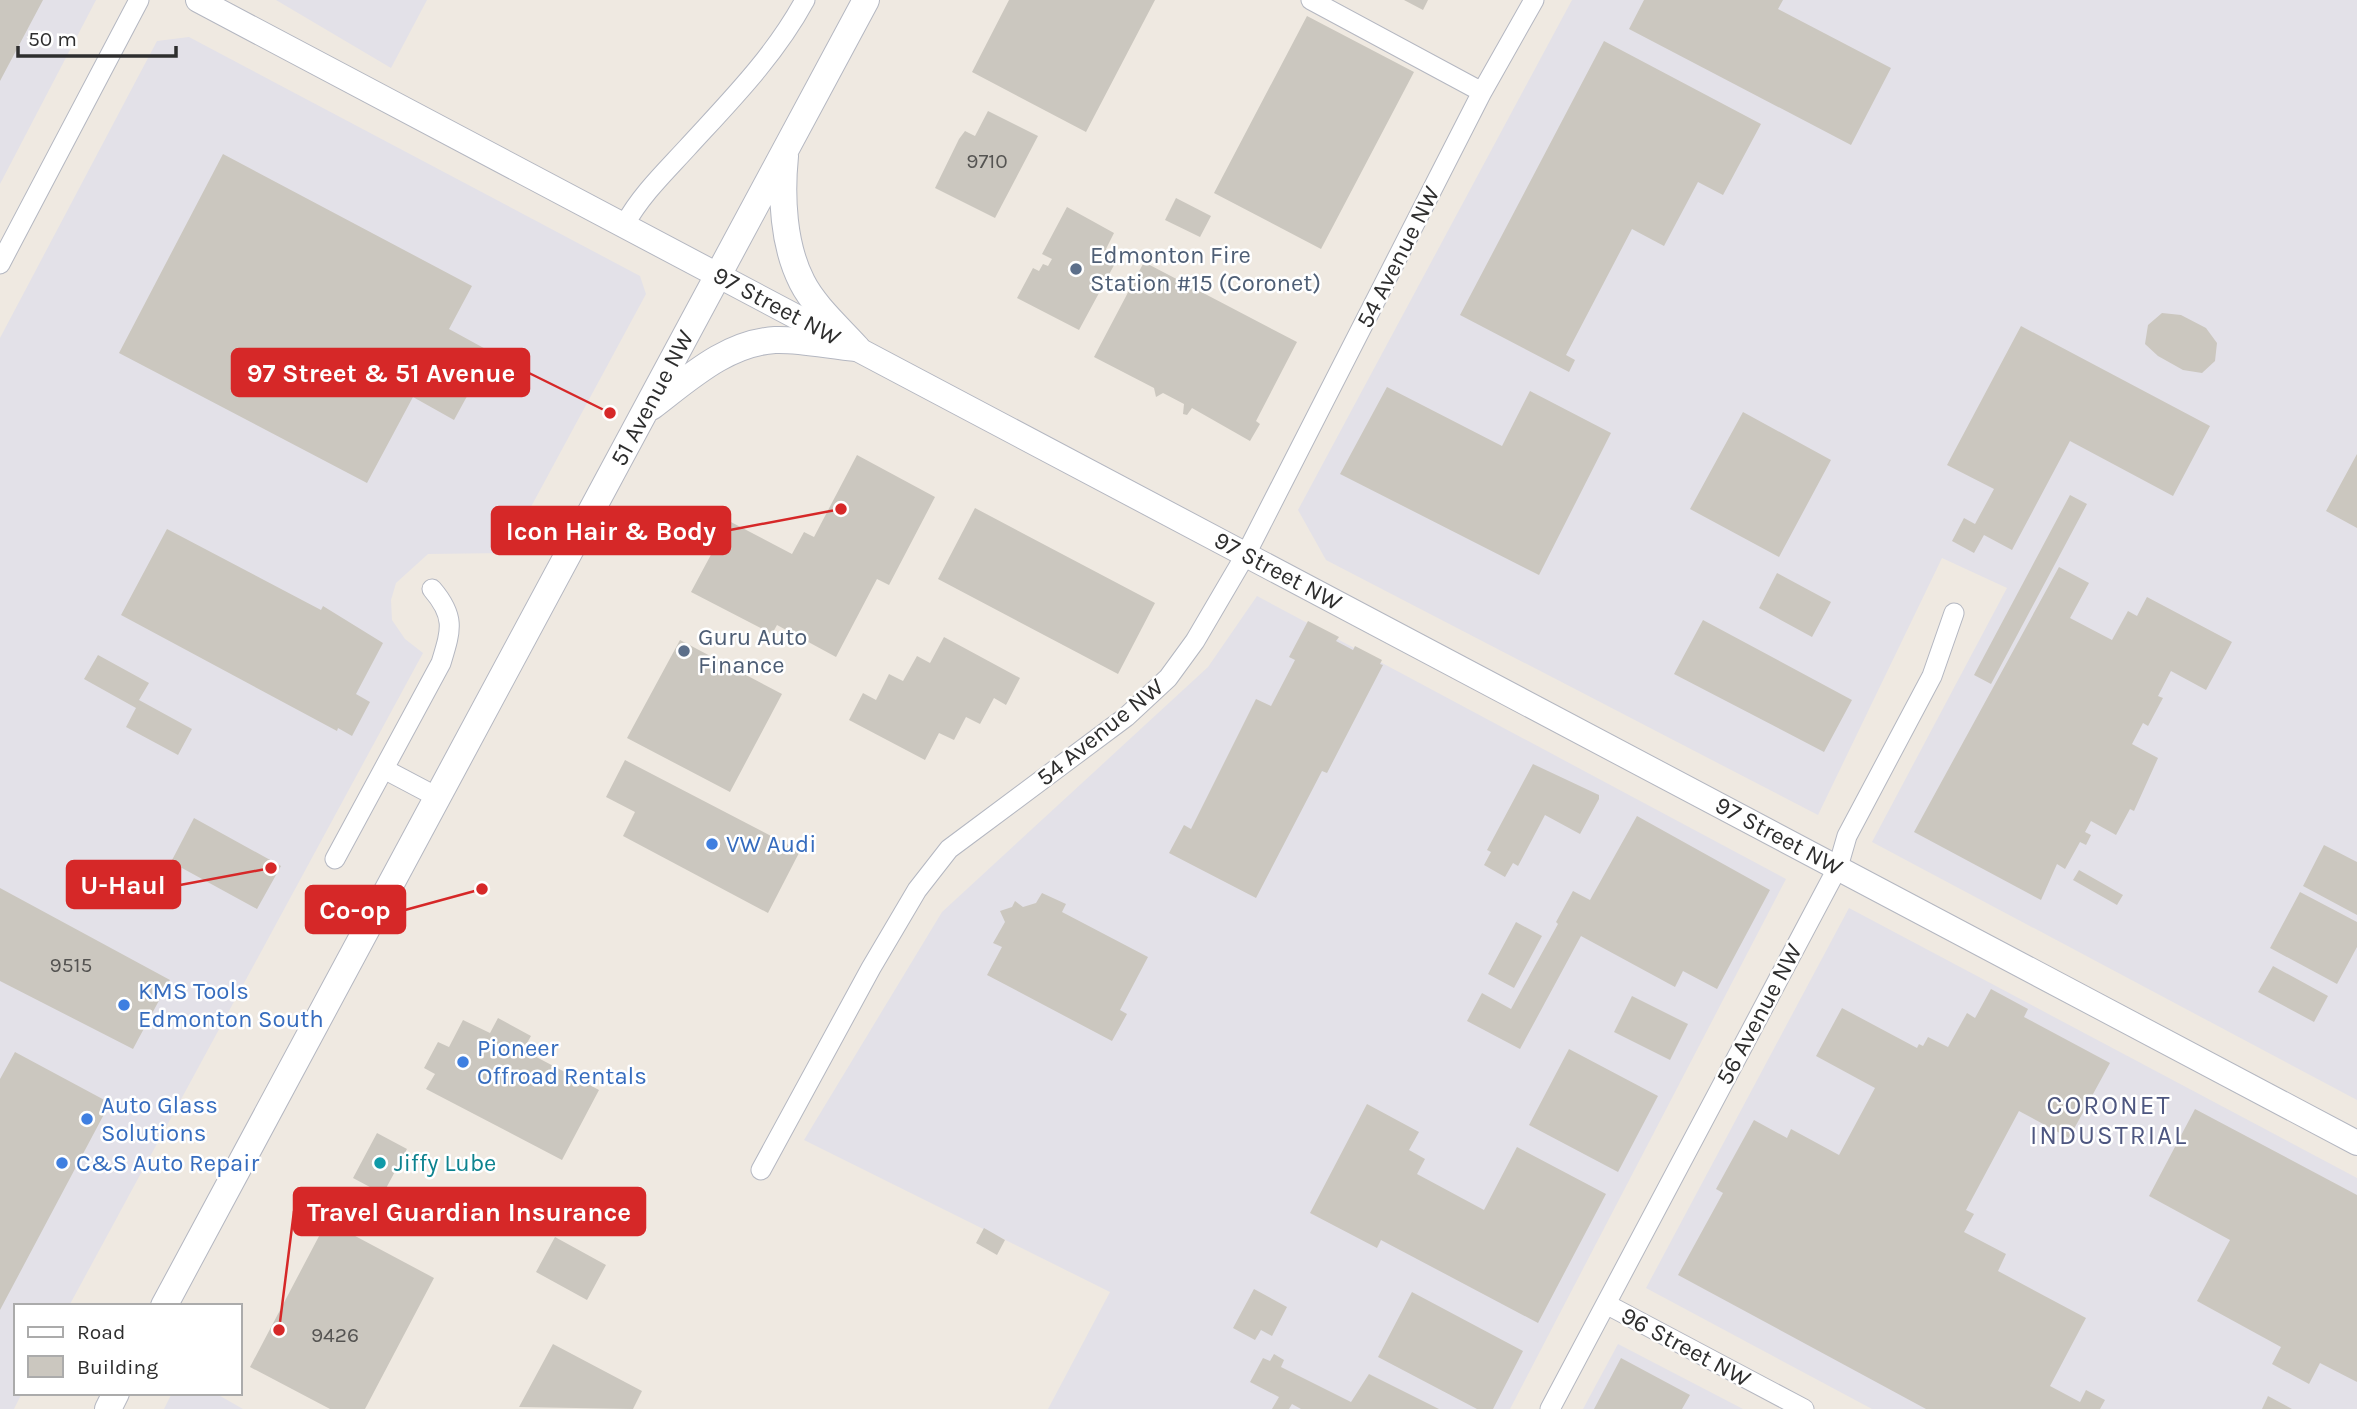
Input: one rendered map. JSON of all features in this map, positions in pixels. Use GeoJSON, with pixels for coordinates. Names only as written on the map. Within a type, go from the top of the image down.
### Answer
{"type":"FeatureCollection","features":[{"type":"Feature","properties":{"kind":"main road","name":"51 Avenue NW"},"geometry":{"type":"LineString","coordinates":[[165,1304],[866,0]]}},
{"type":"Feature","properties":{"kind":"main road"},"geometry":{"type":"LineString","coordinates":[[786,149],[783,178],[792,257],[808,292],[857,348]]}},
{"type":"Feature","properties":{"kind":"main road"},"geometry":{"type":"LineString","coordinates":[[645,412],[715,359],[744,348],[776,340],[857,348]]}},
{"type":"Feature","properties":{"kind":"street"},"geometry":{"type":"LineString","coordinates":[[0,264],[139,0]]}},
{"type":"Feature","properties":{"kind":"street","name":"97 Street NW"},"geometry":{"type":"LineString","coordinates":[[198,0],[2357,1143]]}},
{"type":"Feature","properties":{"kind":"street"},"geometry":{"type":"LineString","coordinates":[[625,224],[648,190],[766,62],[786,35],[804,0]]}},
{"type":"Feature","properties":{"kind":"street"},"geometry":{"type":"LineString","coordinates":[[1311,0],[1482,92]]}},
{"type":"Feature","properties":{"kind":"street","name":"54 Avenue NW"},"geometry":{"type":"LineString","coordinates":[[761,1170],[917,890],[948,849],[1126,717],[1168,678],[1195,641],[1246,554],[1482,92],[1534,0]]}},
{"type":"Feature","properties":{"kind":"street"},"geometry":{"type":"LineString","coordinates":[[335,859],[441,663],[452,629],[446,604],[432,589]]}},
{"type":"Feature","properties":{"kind":"street","name":"56 Avenue NW"},"geometry":{"type":"LineString","coordinates":[[1550,1409],[1838,867],[1847,836],[1933,676],[1954,613]]}},
{"type":"Feature","properties":{"kind":"street"},"geometry":{"type":"LineString","coordinates":[[384,769],[437,797]]}},
{"type":"Feature","properties":{"kind":"street","name":"96 Street NW"},"geometry":{"type":"LineString","coordinates":[[1606,1304],[1804,1409]]}},
{"type":"Feature","properties":{"kind":"shaded area"},"geometry":{"type":"Polygon","coordinates":[[[0,0],[96,0],[0,184],[0,0]]]}},
{"type":"Feature","properties":{"kind":"shaded area"},"geometry":{"type":"Polygon","coordinates":[[[276,0],[427,0],[391,68],[276,0]]]}},
{"type":"Feature","properties":{"kind":"shaded area"},"geometry":{"type":"Polygon","coordinates":[[[1572,0],[2357,0],[2357,1100],[1872,842],[2007,588],[1942,558],[1818,815],[1326,560],[1298,510],[1572,0]]]}},
{"type":"Feature","properties":{"kind":"shaded area"},"geometry":{"type":"Polygon","coordinates":[[[189,37],[640,276],[646,294],[506,553],[428,554],[396,583],[391,600],[392,620],[405,639],[423,653],[70,1304],[14,1304],[14,1395],[21,1395],[14,1409],[0,1409],[0,338],[157,41],[189,37]]]}},
{"type":"Feature","properties":{"kind":"shaded area"},"geometry":{"type":"Polygon","coordinates":[[[1257,596],[1786,879],[1510,1409],[1048,1409],[1110,1292],[804,1140],[942,912],[1208,667],[1257,596]]]}},
{"type":"Feature","properties":{"kind":"shaded area"},"geometry":{"type":"Polygon","coordinates":[[[1849,908],[2357,1178],[2357,1409],[1872,1409],[1646,1288],[1849,908]]]}},
{"type":"Feature","properties":{"kind":"shaded area"},"geometry":{"type":"Polygon","coordinates":[[[1618,1344],[1743,1409],[1583,1409],[1618,1344]]]}},
{"type":"Feature","properties":{"kind":"shaded area"},"geometry":{"type":"Polygon","coordinates":[[[171,1395],[218,1395],[243,1409],[164,1409],[171,1395]]]}},
{"type":"Feature","properties":{"kind":"building"},"geometry":{"type":"Polygon","coordinates":[[[0,0],[43,0],[0,81],[0,0]]]}},
{"type":"Feature","properties":{"kind":"building"},"geometry":{"type":"Polygon","coordinates":[[[1009,0],[1155,0],[1086,132],[972,72],[1009,0]]]}},
{"type":"Feature","properties":{"kind":"building"},"geometry":{"type":"Polygon","coordinates":[[[1404,0],[1428,0],[1423,10],[1404,0]]]}},
{"type":"Feature","properties":{"kind":"building"},"geometry":{"type":"Polygon","coordinates":[[[1644,0],[1783,0],[1778,9],[1891,68],[1851,145],[1629,29],[1644,0]]]}},
{"type":"Feature","properties":{"kind":"building"},"geometry":{"type":"Polygon","coordinates":[[[1307,16],[1414,72],[1321,249],[1214,193],[1307,16]]]}},
{"type":"Feature","properties":{"kind":"building"},"geometry":{"type":"Polygon","coordinates":[[[1604,41],[1761,124],[1723,195],[1698,182],[1664,246],[1632,229],[1566,355],[1575,360],[1569,372],[1460,315],[1604,41]]]}},
{"type":"Feature","properties":{"kind":"building"},"geometry":{"type":"Polygon","coordinates":[[[988,111],[1038,136],[995,218],[935,188],[959,139],[965,131],[975,136],[988,111]]]}},
{"type":"Feature","properties":{"kind":"building"},"geometry":{"type":"Polygon","coordinates":[[[223,154],[472,286],[449,329],[491,352],[484,365],[495,371],[490,379],[488,377],[479,394],[471,389],[454,420],[413,397],[367,483],[119,353],[223,154]]]}},
{"type":"Feature","properties":{"kind":"building"},"geometry":{"type":"Polygon","coordinates":[[[1176,198],[1211,216],[1200,237],[1165,220],[1176,198]]]}},
{"type":"Feature","properties":{"kind":"building","name":"Edmonton Fire Station #15 (Coronet)"},"geometry":{"type":"Polygon","coordinates":[[[1067,207],[1114,233],[1106,249],[1119,256],[1079,330],[1017,298],[1033,268],[1039,271],[1043,264],[1048,266],[1052,259],[1042,254],[1067,207]]]}},
{"type":"Feature","properties":{"kind":"building"},"geometry":{"type":"Polygon","coordinates":[[[1144,262],[1297,342],[1256,421],[1260,424],[1250,441],[1192,408],[1187,415],[1183,414],[1184,404],[1163,393],[1156,397],[1154,388],[1094,357],[1144,262]]]}},
{"type":"Feature","properties":{"kind":"building"},"geometry":{"type":"Polygon","coordinates":[[[2162,313],[2181,315],[2206,328],[2217,343],[2215,361],[2202,373],[2183,370],[2158,356],[2145,344],[2148,325],[2162,313]]]}},
{"type":"Feature","properties":{"kind":"building"},"geometry":{"type":"Polygon","coordinates":[[[2021,326],[2210,426],[2173,496],[2070,441],[2012,550],[1984,535],[1974,553],[1952,541],[1964,518],[1975,524],[1994,489],[1947,465],[2021,326]]]}},
{"type":"Feature","properties":{"kind":"building"},"geometry":{"type":"Polygon","coordinates":[[[1387,387],[1502,446],[1530,391],[1611,433],[1539,575],[1340,474],[1387,387]]]}},
{"type":"Feature","properties":{"kind":"building"},"geometry":{"type":"Polygon","coordinates":[[[1743,412],[1831,460],[1779,557],[1690,509],[1743,412]]]}},
{"type":"Feature","properties":{"kind":"building"},"geometry":{"type":"Polygon","coordinates":[[[2357,454],[2357,528],[2326,511],[2357,454]]]}},
{"type":"Feature","properties":{"kind":"building"},"geometry":{"type":"Polygon","coordinates":[[[857,455],[935,497],[889,585],[877,579],[836,657],[777,625],[772,634],[691,592],[729,521],[792,554],[804,532],[814,537],[857,455]]]}},
{"type":"Feature","properties":{"kind":"building"},"geometry":{"type":"Polygon","coordinates":[[[2070,495],[2087,504],[1991,684],[1974,675],[2070,495]]]}},
{"type":"Feature","properties":{"kind":"building"},"geometry":{"type":"Polygon","coordinates":[[[975,508],[1155,603],[1118,674],[938,579],[975,508]]]}},
{"type":"Feature","properties":{"kind":"building"},"geometry":{"type":"Polygon","coordinates":[[[167,529],[321,610],[323,606],[383,643],[356,694],[370,702],[352,736],[338,728],[337,731],[121,615],[167,529]]]}},
{"type":"Feature","properties":{"kind":"building"},"geometry":{"type":"Polygon","coordinates":[[[2059,567],[2089,583],[2070,618],[2112,640],[2128,611],[2137,616],[2147,597],[2232,642],[2206,690],[2171,671],[2158,696],[2163,698],[2148,726],[2143,723],[2132,744],[2158,758],[2134,811],[2130,809],[2116,835],[2091,821],[2085,832],[2091,835],[2086,845],[2080,842],[2065,869],[2057,864],[2041,900],[1914,832],[2059,567]]]}},
{"type":"Feature","properties":{"kind":"building"},"geometry":{"type":"Polygon","coordinates":[[[1777,573],[1831,602],[1812,637],[1759,608],[1777,573]]]}},
{"type":"Feature","properties":{"kind":"building"},"geometry":{"type":"Polygon","coordinates":[[[1703,620],[1852,700],[1824,752],[1674,674],[1703,620]]]}},
{"type":"Feature","properties":{"kind":"building"},"geometry":{"type":"Polygon","coordinates":[[[1308,621],[1339,637],[1336,641],[1353,650],[1355,646],[1382,660],[1380,664],[1383,665],[1327,773],[1322,771],[1256,898],[1169,853],[1184,825],[1191,829],[1256,699],[1271,706],[1295,660],[1289,657],[1308,621]]]}},
{"type":"Feature","properties":{"kind":"building"},"geometry":{"type":"Polygon","coordinates":[[[944,637],[1020,678],[1006,705],[994,698],[980,724],[966,717],[954,740],[939,733],[925,760],[849,720],[863,693],[876,700],[889,674],[903,681],[917,656],[930,663],[944,637]]]}},
{"type":"Feature","properties":{"kind":"building"},"geometry":{"type":"Polygon","coordinates":[[[680,640],[782,694],[730,792],[627,738],[680,640]]]}},
{"type":"Feature","properties":{"kind":"building"},"geometry":{"type":"Polygon","coordinates":[[[98,655],[149,683],[139,700],[192,729],[178,755],[126,727],[136,708],[84,679],[98,655]]]}},
{"type":"Feature","properties":{"kind":"building","name":"VW Audi"},"geometry":{"type":"Polygon","coordinates":[[[625,760],[800,851],[768,913],[623,836],[635,812],[606,797],[625,760]]]}},
{"type":"Feature","properties":{"kind":"building"},"geometry":{"type":"Polygon","coordinates":[[[1533,764],[1599,795],[1599,799],[1580,834],[1545,815],[1518,866],[1513,863],[1505,877],[1484,865],[1491,852],[1487,850],[1533,764]]]}},
{"type":"Feature","properties":{"kind":"building"},"geometry":{"type":"Polygon","coordinates":[[[1637,816],[1770,890],[1717,989],[1683,971],[1675,987],[1581,936],[1520,1049],[1467,1021],[1482,993],[1511,1009],[1573,891],[1590,900],[1637,816]]]}},
{"type":"Feature","properties":{"kind":"building"},"geometry":{"type":"Polygon","coordinates":[[[194,818],[281,866],[257,909],[171,862],[194,818]]]}},
{"type":"Feature","properties":{"kind":"building"},"geometry":{"type":"Polygon","coordinates":[[[2324,845],[2357,862],[2357,915],[2303,886],[2324,845]]]}},
{"type":"Feature","properties":{"kind":"building"},"geometry":{"type":"Polygon","coordinates":[[[2079,870],[2123,895],[2117,905],[2073,880],[2079,870]]]}},
{"type":"Feature","properties":{"kind":"building"},"geometry":{"type":"Polygon","coordinates":[[[0,888],[170,980],[133,1049],[0,981],[0,888]]]}},
{"type":"Feature","properties":{"kind":"building"},"geometry":{"type":"Polygon","coordinates":[[[2300,892],[2357,922],[2357,947],[2337,984],[2270,948],[2300,892]]]}},
{"type":"Feature","properties":{"kind":"building"},"geometry":{"type":"Polygon","coordinates":[[[1042,893],[1066,904],[1062,912],[1148,957],[1120,1010],[1127,1014],[1112,1041],[987,975],[1002,947],[993,943],[1005,922],[1000,911],[1012,907],[1015,901],[1023,907],[1036,903],[1042,893]]]}},
{"type":"Feature","properties":{"kind":"building"},"geometry":{"type":"Polygon","coordinates":[[[1516,922],[1542,936],[1514,988],[1488,974],[1516,922]]]}},
{"type":"Feature","properties":{"kind":"building"},"geometry":{"type":"Polygon","coordinates":[[[2273,966],[2328,996],[2314,1022],[2258,992],[2273,966]]]}},
{"type":"Feature","properties":{"kind":"building"},"geometry":{"type":"Polygon","coordinates":[[[1991,989],[2028,1009],[2024,1017],[2110,1063],[2069,1138],[2019,1111],[1966,1210],[1974,1214],[1964,1232],[2006,1254],[1998,1271],[2086,1318],[2050,1386],[2080,1402],[2086,1390],[2105,1400],[2100,1409],[1926,1409],[1678,1275],[1723,1193],[1716,1189],[1754,1120],[1787,1138],[1791,1129],[1839,1155],[1875,1088],[1816,1056],[1842,1008],[1917,1048],[1919,1044],[1923,1046],[1928,1037],[1948,1047],[1967,1013],[1975,1018],[1991,989]]]}},
{"type":"Feature","properties":{"kind":"building"},"geometry":{"type":"Polygon","coordinates":[[[1632,996],[1688,1024],[1670,1060],[1614,1032],[1632,996]]]}},
{"type":"Feature","properties":{"kind":"building"},"geometry":{"type":"Polygon","coordinates":[[[498,1018],[531,1036],[523,1050],[599,1090],[562,1160],[426,1089],[435,1074],[424,1068],[438,1042],[449,1047],[463,1020],[490,1033],[498,1018]]]}},
{"type":"Feature","properties":{"kind":"building"},"geometry":{"type":"Polygon","coordinates":[[[1569,1049],[1658,1096],[1618,1172],[1529,1125],[1569,1049]]]}},
{"type":"Feature","properties":{"kind":"building"},"geometry":{"type":"Polygon","coordinates":[[[15,1052],[110,1103],[0,1310],[0,1079],[15,1052]]]}},
{"type":"Feature","properties":{"kind":"building"},"geometry":{"type":"Polygon","coordinates":[[[1367,1104],[1419,1132],[1409,1150],[1425,1159],[1417,1174],[1484,1210],[1517,1147],[1606,1194],[1538,1323],[1381,1240],[1377,1248],[1310,1213],[1367,1104]]]}},
{"type":"Feature","properties":{"kind":"building"},"geometry":{"type":"Polygon","coordinates":[[[2195,1109],[2357,1195],[2357,1382],[2320,1363],[2309,1384],[2272,1364],[2281,1347],[2197,1301],[2230,1240],[2149,1196],[2195,1109]]]}},
{"type":"Feature","properties":{"kind":"building","name":"Jiffy Lube"},"geometry":{"type":"Polygon","coordinates":[[[377,1133],[407,1149],[383,1194],[353,1178],[377,1133]]]}},
{"type":"Feature","properties":{"kind":"building"},"geometry":{"type":"Polygon","coordinates":[[[327,1221],[434,1278],[365,1409],[330,1409],[250,1367],[327,1221]]]}},
{"type":"Feature","properties":{"kind":"building"},"geometry":{"type":"Polygon","coordinates":[[[984,1228],[1005,1240],[997,1255],[976,1243],[984,1228]]]}},
{"type":"Feature","properties":{"kind":"building"},"geometry":{"type":"Polygon","coordinates":[[[555,1237],[606,1265],[587,1300],[536,1272],[555,1237]]]}},
{"type":"Feature","properties":{"kind":"building"},"geometry":{"type":"Polygon","coordinates":[[[1254,1289],[1287,1307],[1272,1336],[1261,1330],[1255,1340],[1233,1328],[1254,1289]]]}},
{"type":"Feature","properties":{"kind":"building"},"geometry":{"type":"Polygon","coordinates":[[[1412,1292],[1523,1351],[1493,1409],[1477,1409],[1378,1357],[1412,1292]]]}},
{"type":"Feature","properties":{"kind":"building"},"geometry":{"type":"Polygon","coordinates":[[[553,1344],[642,1391],[633,1409],[519,1407],[553,1344]]]}},
{"type":"Feature","properties":{"kind":"building"},"geometry":{"type":"Polygon","coordinates":[[[1274,1354],[1284,1360],[1281,1367],[1351,1402],[1369,1374],[1439,1409],[1301,1409],[1292,1404],[1289,1409],[1272,1409],[1279,1397],[1250,1382],[1263,1358],[1270,1361],[1274,1354]]]}},
{"type":"Feature","properties":{"kind":"building"},"geometry":{"type":"Polygon","coordinates":[[[1621,1358],[1690,1395],[1682,1409],[1594,1409],[1621,1358]]]}},
{"type":"Feature","properties":{"kind":"building"},"geometry":{"type":"Polygon","coordinates":[[[2268,1396],[2292,1409],[2262,1409],[2268,1396]]]}},
{"type":"Feature","properties":{"kind":"place","name":"Edmonton Fire Station #15 (Coronet)"},"geometry":{"type":"Point","coordinates":[1076,269]}},
{"type":"Feature","properties":{"kind":"place","name":"97 Street & 51 Avenue"},"geometry":{"type":"Point","coordinates":[610,413]}},
{"type":"Feature","properties":{"kind":"place","name":"Icon Hair & Body"},"geometry":{"type":"Point","coordinates":[841,509]}},
{"type":"Feature","properties":{"kind":"place","name":"Guru Auto Finance"},"geometry":{"type":"Point","coordinates":[684,651]}},
{"type":"Feature","properties":{"kind":"place","name":"VW Audi"},"geometry":{"type":"Point","coordinates":[712,844]}},
{"type":"Feature","properties":{"kind":"place","name":"U-Haul"},"geometry":{"type":"Point","coordinates":[271,868]}},
{"type":"Feature","properties":{"kind":"place","name":"Co-op"},"geometry":{"type":"Point","coordinates":[482,889]}},
{"type":"Feature","properties":{"kind":"place","name":"KMS Tools Edmonton South"},"geometry":{"type":"Point","coordinates":[124,1005]}},
{"type":"Feature","properties":{"kind":"place","name":"Pioneer Offroad Rentals"},"geometry":{"type":"Point","coordinates":[463,1062]}},
{"type":"Feature","properties":{"kind":"place","name":"Auto Glass Solutions"},"geometry":{"type":"Point","coordinates":[87,1119]}},
{"type":"Feature","properties":{"kind":"place","name":"C&S Auto Repair"},"geometry":{"type":"Point","coordinates":[62,1163]}},
{"type":"Feature","properties":{"kind":"place","name":"Jiffy Lube"},"geometry":{"type":"Point","coordinates":[380,1163]}},
{"type":"Feature","properties":{"kind":"place","name":"Travel Guardian Insurance"},"geometry":{"type":"Point","coordinates":[279,1330]}},
{"type":"Feature","properties":{"kind":"district","name":"CORONET INDUSTRIAL"},"geometry":{"type":"Point","coordinates":[2109,1120]}}]}
